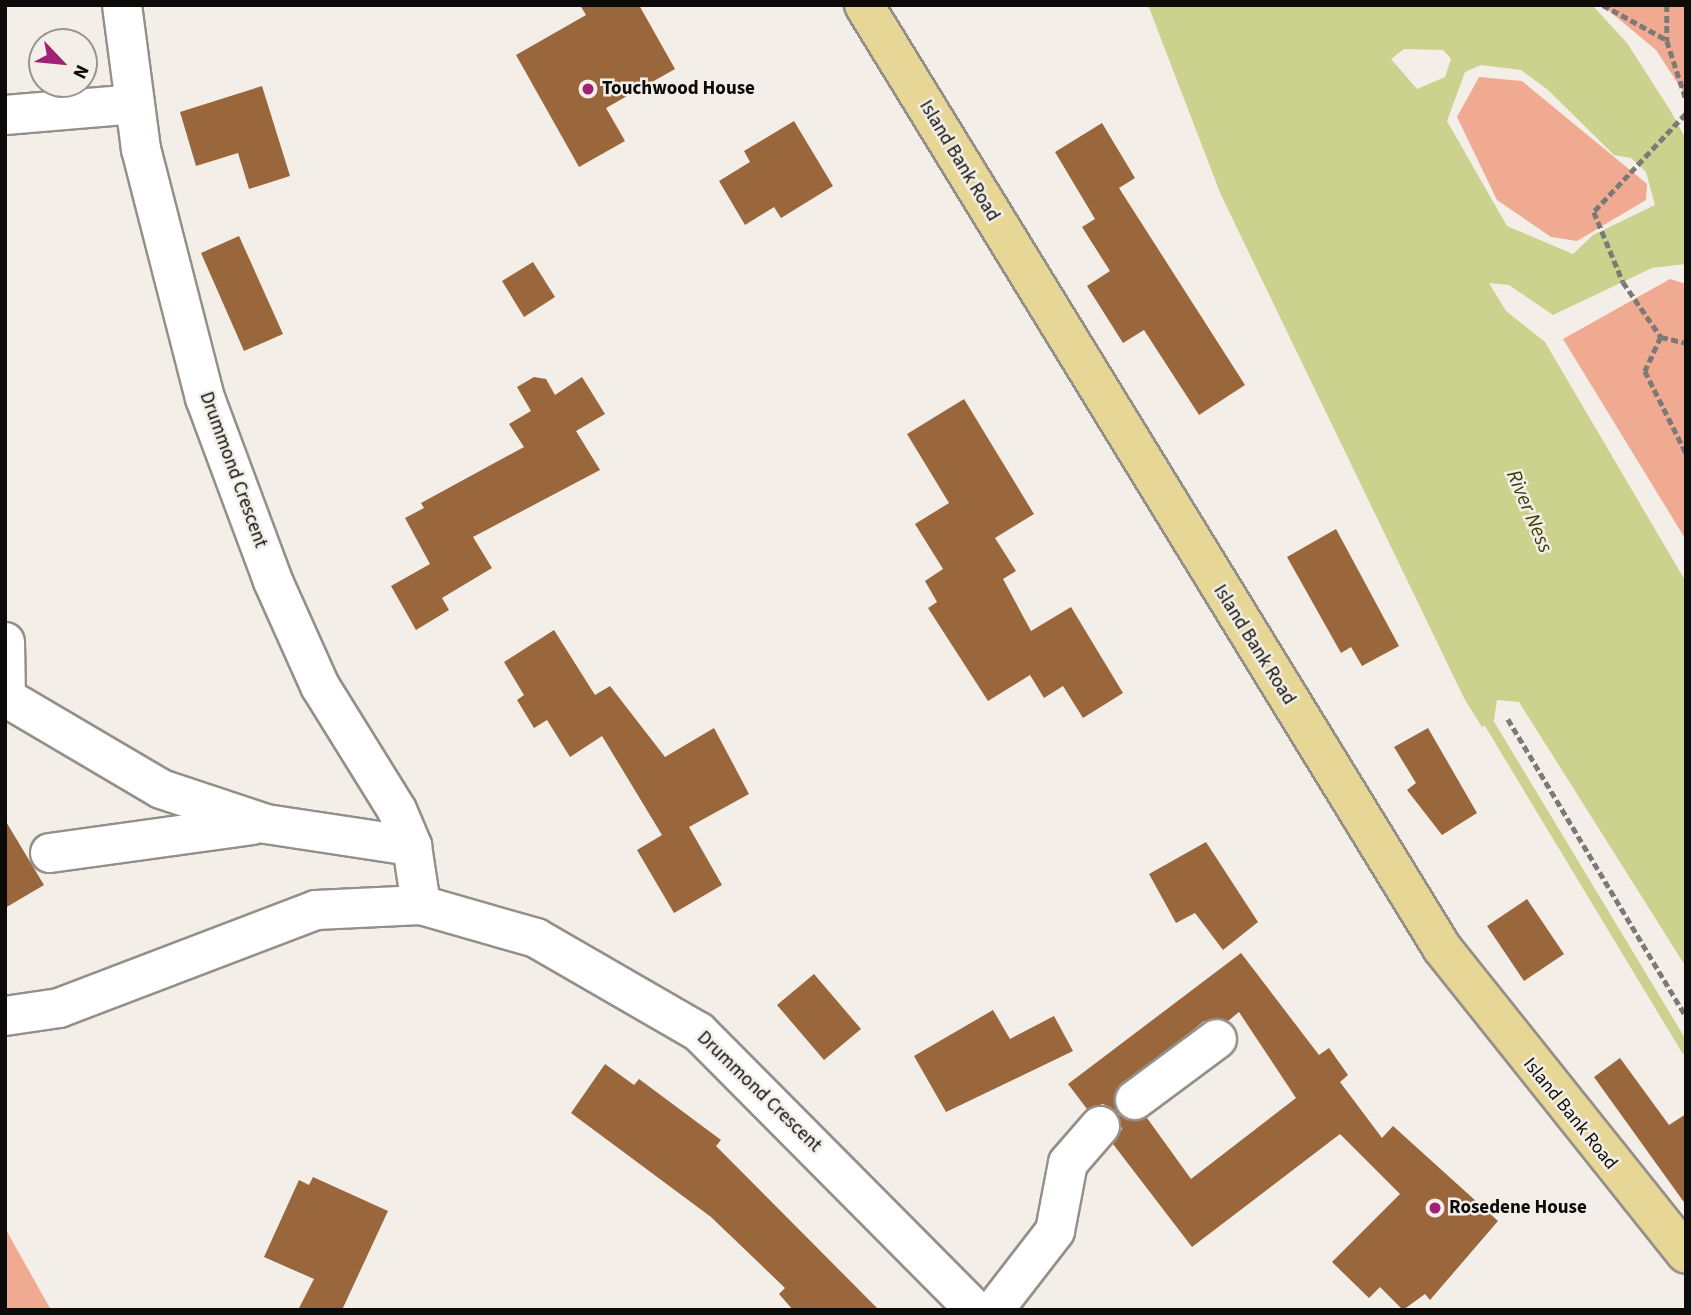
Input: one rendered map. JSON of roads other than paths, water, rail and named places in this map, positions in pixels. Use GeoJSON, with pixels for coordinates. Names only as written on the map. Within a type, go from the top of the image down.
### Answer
{"type":"FeatureCollection","features":[{"type":"Feature","properties":{"kind":"main road","name":"Island Bank Road"},"geometry":{"type":"LineString","coordinates":[[864,5],[1442,948],[1686,1254]]}},
{"type":"Feature","properties":{"kind":"street","name":"Drummond Crescent"},"geometry":{"type":"LineString","coordinates":[[122,5],[135,104],[205,398],[268,568],[320,686],[397,810],[412,846],[421,905]]}},
{"type":"Feature","properties":{"kind":"street"},"geometry":{"type":"LineString","coordinates":[[5,115],[135,104]]}},
{"type":"Feature","properties":{"kind":"street"},"geometry":{"type":"LineString","coordinates":[[5,642],[6,697],[160,789],[266,824],[412,846]]}},
{"type":"Feature","properties":{"kind":"street"},"geometry":{"type":"LineString","coordinates":[[50,853],[266,824]]}},
{"type":"Feature","properties":{"kind":"street","name":"Drummond Crescent"},"geometry":{"type":"LineString","coordinates":[[5,1016],[60,1008],[316,910],[421,905],[536,938],[699,1032],[975,1310]]}},
{"type":"Feature","properties":{"kind":"street"},"geometry":{"type":"LineString","coordinates":[[1135,1100],[1217,1039]]}},
{"type":"Feature","properties":{"kind":"street"},"geometry":{"type":"LineString","coordinates":[[994,1310],[1055,1231],[1068,1163],[1100,1126]]}},
{"type":"Feature","properties":{"kind":"water","name":"River Ness"},"geometry":{"type":"Polygon","coordinates":[[[1148,5],[1592,5],[1627,43],[1670,110],[1686,139],[1686,264],[1652,268],[1553,315],[1509,285],[1489,283],[1506,311],[1545,342],[1686,582],[1686,967],[1519,702],[1497,700],[1494,720],[1482,727],[1465,700],[1221,195],[1148,5]],[[1404,49],[1391,59],[1417,89],[1445,77],[1451,59],[1443,50],[1404,49]],[[1481,65],[1465,72],[1447,121],[1507,226],[1573,254],[1593,235],[1655,205],[1646,172],[1631,158],[1614,155],[1548,90],[1521,70],[1481,65]]]}},
{"type":"Feature","properties":{"kind":"waterway"},"geometry":{"type":"LineString","coordinates":[[1483,713],[1686,1049]]}},
{"type":"Feature","properties":{"kind":"place","name":"Touchwood House"},"geometry":{"type":"Point","coordinates":[588,89]}},
{"type":"Feature","properties":{"kind":"place","name":"Rosedene House"},"geometry":{"type":"Point","coordinates":[1435,1208]}}]}
